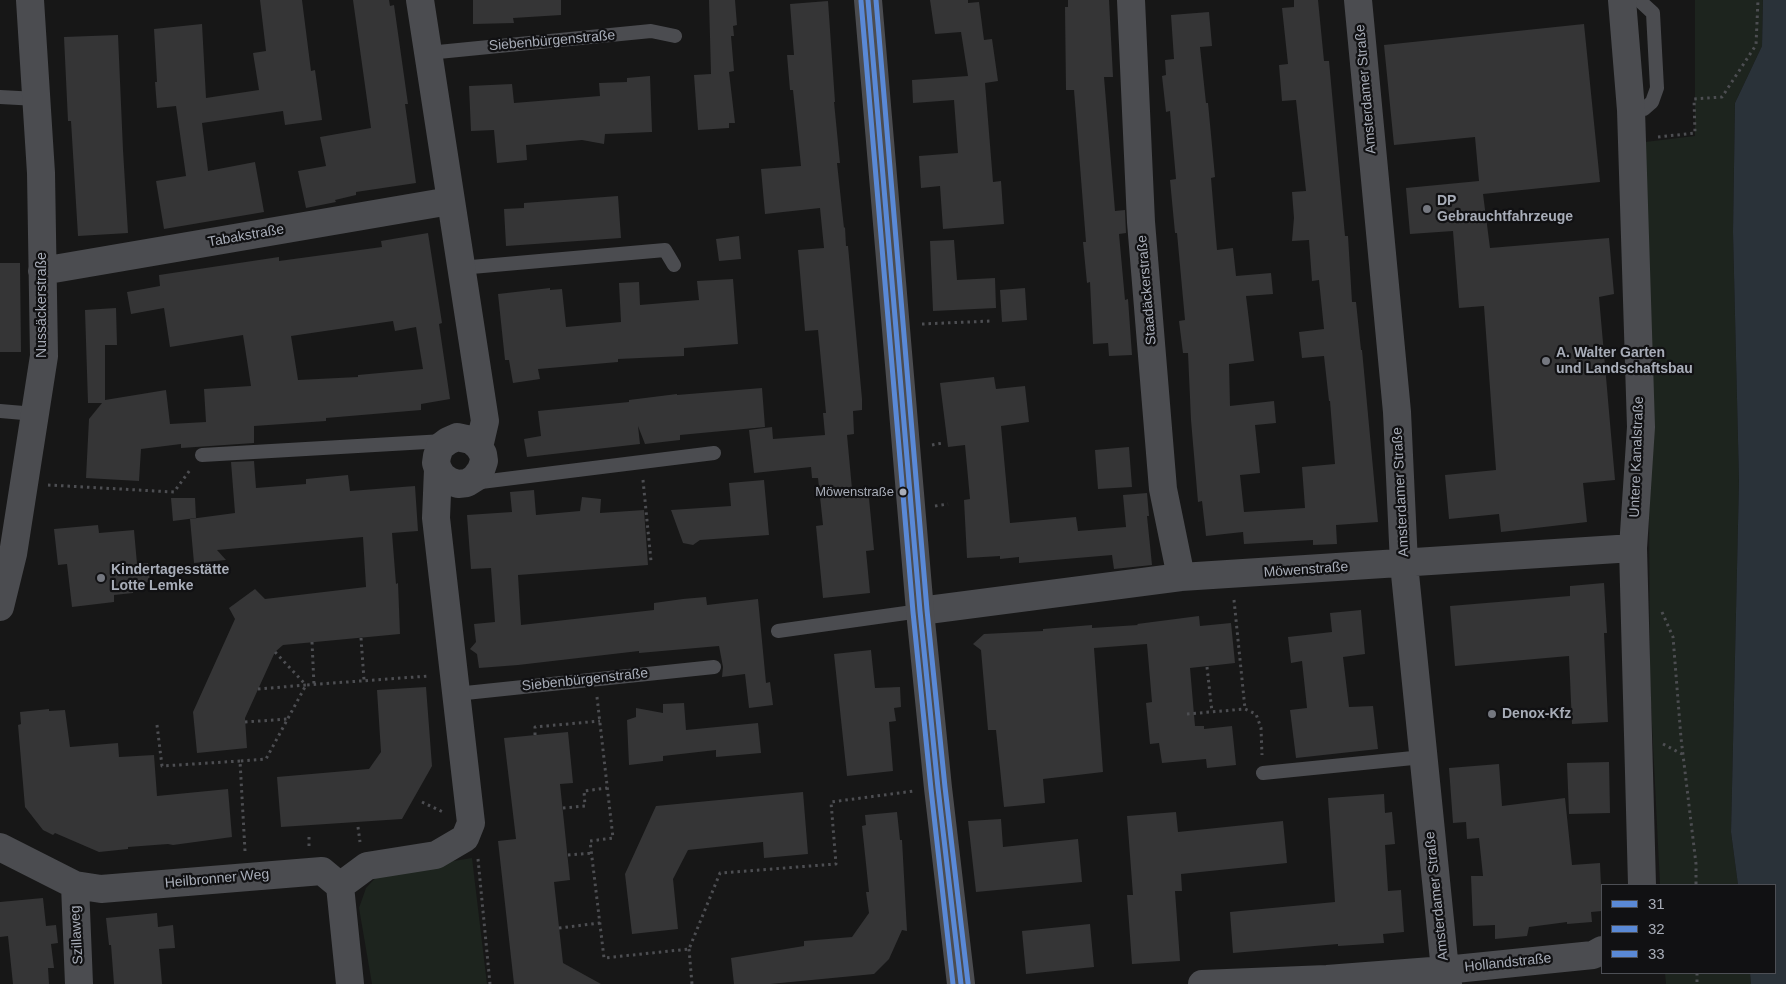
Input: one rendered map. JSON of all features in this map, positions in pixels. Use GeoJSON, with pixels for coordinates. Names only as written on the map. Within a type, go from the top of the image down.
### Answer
{"type":"FeatureCollection","features":[{"type":"Feature","properties":{"kind":"street","name":"Nussäckerstraße"},"geometry":{"type":"LineString","coordinates":[[0,607],[13,554],[44,356],[41,173],[30,0]]}},
{"type":"Feature","properties":{"kind":"street"},"geometry":{"type":"LineString","coordinates":[[420,0],[485,421],[479,447]]}},
{"type":"Feature","properties":{"kind":"street"},"geometry":{"type":"LineString","coordinates":[[868,0],[920,611],[961,984]]}},
{"type":"Feature","properties":{"kind":"street","name":"Staadäckerstraße"},"geometry":{"type":"LineString","coordinates":[[1131,0],[1141,222],[1163,489],[1181,577]]}},
{"type":"Feature","properties":{"kind":"street","name":"Amsterdamer Straße"},"geometry":{"type":"LineString","coordinates":[[1358,0],[1397,412],[1404,564],[1446,977]]}},
{"type":"Feature","properties":{"kind":"street","name":"Untere Kanalstraße"},"geometry":{"type":"LineString","coordinates":[[1622,0],[1631,110],[1641,427],[1633,548],[1642,884]]}},
{"type":"Feature","properties":{"kind":"street","name":"Tabakstraße"},"geometry":{"type":"LineString","coordinates":[[42,271],[450,201]]}},
{"type":"Feature","properties":{"kind":"street"},"geometry":{"type":"LineString","coordinates":[[350,984],[340,886],[367,866],[436,855],[465,838],[471,822],[436,518],[437,456],[440,447],[448,441],[457,437],[464,437],[479,447],[484,461],[481,470],[475,478],[467,483],[458,484],[449,481],[442,476],[438,469]]}},
{"type":"Feature","properties":{"kind":"street","name":"Möwenstraße"},"geometry":{"type":"LineString","coordinates":[[920,611],[1181,577],[1633,548]]}},
{"type":"Feature","properties":{"kind":"street","name":"Heilbronner Weg"},"geometry":{"type":"LineString","coordinates":[[0,847],[75,885],[101,889],[322,871],[340,886]]}},
{"type":"Feature","properties":{"kind":"street","name":"Szillaweg"},"geometry":{"type":"LineString","coordinates":[[75,885],[80,984]]}},
{"type":"Feature","properties":{"kind":"street","name":"Hollandstraße"},"geometry":{"type":"LineString","coordinates":[[1202,984],[1446,977],[1593,955],[1601,951]]}},
{"type":"Feature","properties":{"kind":"lane"},"geometry":{"type":"LineString","coordinates":[[1631,110],[1644,108],[1652,102],[1657,88],[1653,13],[1639,0]]}},
{"type":"Feature","properties":{"kind":"lane","name":"Siebenbürgenstraße"},"geometry":{"type":"LineString","coordinates":[[428,53],[651,31],[674,36]]}},
{"type":"Feature","properties":{"kind":"lane"},"geometry":{"type":"LineString","coordinates":[[0,97],[36,99]]}},
{"type":"Feature","properties":{"kind":"lane"},"geometry":{"type":"LineString","coordinates":[[460,268],[665,250],[674,265]]}},
{"type":"Feature","properties":{"kind":"lane"},"geometry":{"type":"LineString","coordinates":[[0,411],[35,414]]}},
{"type":"Feature","properties":{"kind":"lane"},"geometry":{"type":"LineString","coordinates":[[202,455],[448,441]]}},
{"type":"Feature","properties":{"kind":"lane"},"geometry":{"type":"LineString","coordinates":[[467,483],[714,453]]}},
{"type":"Feature","properties":{"kind":"lane"},"geometry":{"type":"LineString","coordinates":[[778,631],[920,611]]}},
{"type":"Feature","properties":{"kind":"lane","name":"Siebenbürgenstraße"},"geometry":{"type":"LineString","coordinates":[[455,684],[595,679],[714,667]]}},
{"type":"Feature","properties":{"kind":"lane"},"geometry":{"type":"LineString","coordinates":[[1263,773],[1423,757]]}},
{"type":"Feature","properties":{"kind":"path"},"geometry":{"type":"LineString","coordinates":[[1669,136],[1695,133],[1694,99],[1722,97],[1756,45],[1758,0]]}},
{"type":"Feature","properties":{"kind":"path"},"geometry":{"type":"LineString","coordinates":[[896,326],[991,321]]}},
{"type":"Feature","properties":{"kind":"path"},"geometry":{"type":"LineString","coordinates":[[25,483],[174,492],[202,455]]}},
{"type":"Feature","properties":{"kind":"path"},"geometry":{"type":"LineString","coordinates":[[642,462],[651,561]]}},
{"type":"Feature","properties":{"kind":"path"},"geometry":{"type":"LineString","coordinates":[[1232,575],[1245,709]]}},
{"type":"Feature","properties":{"kind":"path"},"geometry":{"type":"LineString","coordinates":[[1661,610],[1673,637],[1681,738],[1696,864],[1696,884]]}},
{"type":"Feature","properties":{"kind":"path"},"geometry":{"type":"LineString","coordinates":[[361,638],[364,680]]}},
{"type":"Feature","properties":{"kind":"path"},"geometry":{"type":"LineString","coordinates":[[312,642],[314,685]]}},
{"type":"Feature","properties":{"kind":"path"},"geometry":{"type":"LineString","coordinates":[[275,652],[306,685]]}},
{"type":"Feature","properties":{"kind":"path"},"geometry":{"type":"LineString","coordinates":[[1207,667],[1212,712]]}},
{"type":"Feature","properties":{"kind":"path"},"geometry":{"type":"LineString","coordinates":[[595,679],[612,838],[590,841],[604,958],[689,949]]}},
{"type":"Feature","properties":{"kind":"path"},"geometry":{"type":"LineString","coordinates":[[258,689],[364,680],[455,684]]}},
{"type":"Feature","properties":{"kind":"path"},"geometry":{"type":"LineString","coordinates":[[157,725],[162,766],[266,759],[306,685]]}},
{"type":"Feature","properties":{"kind":"path"},"geometry":{"type":"LineString","coordinates":[[1187,714],[1245,709],[1256,714],[1261,728],[1263,773]]}},
{"type":"Feature","properties":{"kind":"path"},"geometry":{"type":"LineString","coordinates":[[245,722],[288,719]]}},
{"type":"Feature","properties":{"kind":"path"},"geometry":{"type":"LineString","coordinates":[[535,735],[535,727],[600,721]]}},
{"type":"Feature","properties":{"kind":"path"},"geometry":{"type":"LineString","coordinates":[[240,761],[246,877]]}},
{"type":"Feature","properties":{"kind":"path"},"geometry":{"type":"LineString","coordinates":[[563,808],[585,806],[584,791],[607,788]]}},
{"type":"Feature","properties":{"kind":"path"},"geometry":{"type":"LineString","coordinates":[[692,984],[689,949],[720,873],[836,864],[831,802],[938,788]]}},
{"type":"Feature","properties":{"kind":"path"},"geometry":{"type":"LineString","coordinates":[[465,838],[476,841],[490,984]]}},
{"type":"Feature","properties":{"kind":"path"},"geometry":{"type":"LineString","coordinates":[[568,855],[592,853]]}},
{"type":"Feature","properties":{"kind":"path"},"geometry":{"type":"LineString","coordinates":[[559,928],[600,924]]}},
{"type":"Feature","properties":{"kind":"shaded area"},"geometry":{"type":"Polygon","coordinates":[[[1695,0],[1763,0],[1762,46],[1735,103],[1733,232],[1739,481],[1731,832],[1738,884],[1660,884],[1650,684],[1648,302],[1645,142],[1695,136],[1695,0]]]}},
{"type":"Feature","properties":{"kind":"shaded area"},"geometry":{"type":"Polygon","coordinates":[[[1763,0],[1786,0],[1786,984],[1751,984],[1750,974],[1776,974],[1776,884],[1738,884],[1731,832],[1739,481],[1733,232],[1735,103],[1762,46],[1763,0]]]}},
{"type":"Feature","properties":{"kind":"shaded area"},"geometry":{"type":"Polygon","coordinates":[[[472,858],[487,984],[372,984],[359,908],[366,888],[380,873],[472,858]]]}},
{"type":"Feature","properties":{"kind":"shaded area"},"geometry":{"type":"Polygon","coordinates":[[[1665,974],[1750,974],[1751,984],[1666,984],[1665,974]]]}},
{"type":"Feature","properties":{"kind":"building"},"geometry":{"type":"Polygon","coordinates":[[[260,0],[302,0],[311,71],[315,70],[322,120],[285,125],[283,111],[202,123],[208,171],[255,162],[264,212],[164,229],[156,181],[186,176],[176,106],[157,108],[154,29],[202,24],[206,98],[259,90],[253,53],[266,51],[260,0]]]}},
{"type":"Feature","properties":{"kind":"building"},"geometry":{"type":"Polygon","coordinates":[[[353,0],[389,0],[390,6],[394,5],[408,104],[405,104],[416,183],[356,192],[356,195],[335,200],[336,202],[306,208],[298,171],[326,166],[320,137],[371,128],[353,0]]]}},
{"type":"Feature","properties":{"kind":"building"},"geometry":{"type":"Polygon","coordinates":[[[473,0],[561,0],[561,15],[513,18],[514,23],[473,24],[473,0]]]}},
{"type":"Feature","properties":{"kind":"building"},"geometry":{"type":"Polygon","coordinates":[[[709,0],[735,0],[737,25],[733,26],[734,36],[731,36],[734,71],[729,72],[735,123],[729,123],[729,128],[698,130],[694,75],[711,74],[709,0]]]}},
{"type":"Feature","properties":{"kind":"building"},"geometry":{"type":"Polygon","coordinates":[[[930,0],[968,0],[968,3],[979,2],[984,40],[992,39],[998,81],[985,83],[993,182],[1001,181],[1004,224],[943,229],[940,186],[921,188],[919,156],[958,153],[954,100],[913,103],[912,80],[968,76],[961,32],[935,34],[930,0]]]}},
{"type":"Feature","properties":{"kind":"building"},"geometry":{"type":"Polygon","coordinates":[[[1068,0],[1109,0],[1113,77],[1104,77],[1115,211],[1125,210],[1126,233],[1119,234],[1125,300],[1128,299],[1132,355],[1109,356],[1108,343],[1093,344],[1090,282],[1087,283],[1083,242],[1086,242],[1074,90],[1066,90],[1065,7],[1068,7],[1068,0]]]}},
{"type":"Feature","properties":{"kind":"building"},"geometry":{"type":"Polygon","coordinates":[[[1294,0],[1318,0],[1324,61],[1329,61],[1345,236],[1348,236],[1352,302],[1356,302],[1362,350],[1378,522],[1336,525],[1337,544],[1313,545],[1313,540],[1244,544],[1243,532],[1206,536],[1202,501],[1198,502],[1188,353],[1183,353],[1179,321],[1185,320],[1170,180],[1176,179],[1170,111],[1166,112],[1162,76],[1166,75],[1165,60],[1174,59],[1171,15],[1209,12],[1212,46],[1200,47],[1206,103],[1208,103],[1215,177],[1211,178],[1217,250],[1233,248],[1236,276],[1271,273],[1273,294],[1246,296],[1254,361],[1229,364],[1230,406],[1274,401],[1276,423],[1255,425],[1260,473],[1240,475],[1244,512],[1305,508],[1302,467],[1335,464],[1324,356],[1302,358],[1299,332],[1324,329],[1319,280],[1312,281],[1309,240],[1292,241],[1294,218],[1292,192],[1306,191],[1296,100],[1282,101],[1279,65],[1288,64],[1282,8],[1294,7],[1294,0]]]}},
{"type":"Feature","properties":{"kind":"building"},"geometry":{"type":"Polygon","coordinates":[[[828,1],[840,163],[837,163],[846,246],[848,246],[862,399],[862,410],[853,411],[854,434],[847,435],[852,489],[868,488],[874,550],[866,551],[870,593],[823,598],[816,526],[823,525],[818,478],[812,478],[811,467],[754,473],[749,430],[772,427],[773,439],[825,435],[823,413],[826,413],[818,330],[805,331],[798,250],[824,248],[820,208],[765,214],[761,169],[801,166],[793,90],[790,90],[787,55],[794,55],[790,4],[828,1]]]}},
{"type":"Feature","properties":{"kind":"building"},"geometry":{"type":"Polygon","coordinates":[[[1584,24],[1600,182],[1483,194],[1490,248],[1609,238],[1614,294],[1599,297],[1615,480],[1583,483],[1587,522],[1501,532],[1499,514],[1449,519],[1445,475],[1496,470],[1484,306],[1459,308],[1453,231],[1410,234],[1406,188],[1479,181],[1475,137],[1394,145],[1384,45],[1584,24]]]}},
{"type":"Feature","properties":{"kind":"building"},"geometry":{"type":"Polygon","coordinates":[[[118,35],[128,233],[78,236],[71,121],[68,121],[64,37],[118,35]]]}},
{"type":"Feature","properties":{"kind":"building"},"geometry":{"type":"Polygon","coordinates":[[[650,76],[652,132],[605,134],[604,144],[582,140],[526,145],[527,160],[497,163],[494,130],[471,131],[469,86],[512,84],[514,103],[600,96],[599,83],[627,82],[627,78],[650,76]]]}},
{"type":"Feature","properties":{"kind":"building"},"geometry":{"type":"Polygon","coordinates":[[[618,196],[621,238],[506,246],[504,209],[524,208],[524,203],[618,196]]]}},
{"type":"Feature","properties":{"kind":"building"},"geometry":{"type":"Polygon","coordinates":[[[428,233],[442,323],[439,324],[450,399],[421,404],[421,410],[326,418],[326,421],[254,426],[254,443],[181,448],[181,444],[141,449],[139,481],[86,478],[89,419],[102,403],[88,403],[85,310],[116,308],[117,345],[105,345],[105,400],[166,390],[170,424],[206,422],[204,389],[251,386],[243,335],[170,347],[164,308],[131,314],[127,292],[160,286],[159,275],[279,257],[279,261],[382,247],[381,241],[428,233]],[[393,321],[291,336],[298,380],[358,377],[358,375],[423,369],[416,327],[395,331],[393,321]]]}},
{"type":"Feature","properties":{"kind":"building"},"geometry":{"type":"Polygon","coordinates":[[[739,236],[741,259],[719,261],[716,239],[739,236]]]}},
{"type":"Feature","properties":{"kind":"building"},"geometry":{"type":"Polygon","coordinates":[[[954,240],[957,280],[995,278],[996,308],[933,311],[930,241],[954,240]]]}},
{"type":"Feature","properties":{"kind":"building"},"geometry":{"type":"Polygon","coordinates":[[[0,263],[20,263],[21,352],[0,352],[0,263]]]}},
{"type":"Feature","properties":{"kind":"building"},"geometry":{"type":"Polygon","coordinates":[[[733,279],[738,344],[684,348],[684,356],[618,359],[618,362],[538,369],[540,379],[513,383],[509,360],[505,360],[498,294],[550,288],[550,290],[562,289],[566,327],[621,322],[619,283],[639,282],[640,305],[699,300],[697,281],[733,279]]]}},
{"type":"Feature","properties":{"kind":"building"},"geometry":{"type":"Polygon","coordinates":[[[1025,288],[1027,320],[1002,322],[1000,290],[1025,288]]]}},
{"type":"Feature","properties":{"kind":"building"},"geometry":{"type":"Polygon","coordinates":[[[994,377],[996,389],[1025,386],[1029,422],[1001,426],[1010,523],[1076,517],[1078,531],[1126,527],[1123,495],[1147,493],[1149,516],[1147,516],[1152,565],[1114,569],[1112,555],[1019,563],[1019,557],[1000,559],[1000,556],[967,558],[964,500],[970,499],[965,445],[948,447],[940,383],[994,377]]]}},
{"type":"Feature","properties":{"kind":"building"},"geometry":{"type":"Polygon","coordinates":[[[762,388],[765,427],[680,435],[680,440],[645,444],[638,426],[640,444],[527,457],[524,439],[541,436],[538,411],[629,402],[629,400],[677,394],[762,388]]]}},
{"type":"Feature","properties":{"kind":"building"},"geometry":{"type":"Polygon","coordinates":[[[1129,447],[1132,487],[1098,489],[1095,450],[1129,447]]]}},
{"type":"Feature","properties":{"kind":"building"},"geometry":{"type":"Polygon","coordinates":[[[254,461],[256,488],[306,484],[306,479],[348,475],[350,491],[415,486],[418,531],[392,533],[396,584],[398,583],[400,634],[283,645],[275,652],[245,718],[247,748],[197,753],[193,712],[235,619],[229,608],[255,589],[265,599],[366,587],[363,537],[217,550],[226,560],[194,563],[190,519],[235,513],[231,462],[254,461]]]}},
{"type":"Feature","properties":{"kind":"building"},"geometry":{"type":"Polygon","coordinates":[[[764,480],[769,535],[700,540],[693,545],[683,543],[671,510],[731,506],[729,483],[764,480]]]}},
{"type":"Feature","properties":{"kind":"building"},"geometry":{"type":"Polygon","coordinates":[[[534,490],[536,515],[580,511],[582,497],[601,499],[600,513],[644,510],[648,565],[518,575],[521,625],[654,610],[654,603],[683,599],[706,597],[707,605],[758,599],[766,683],[770,682],[773,705],[749,708],[745,674],[722,677],[723,667],[719,646],[639,653],[639,651],[479,668],[477,654],[470,649],[476,642],[474,624],[495,622],[491,568],[471,569],[467,515],[512,512],[510,492],[534,490]]]}},
{"type":"Feature","properties":{"kind":"building"},"geometry":{"type":"Polygon","coordinates":[[[171,498],[195,498],[196,518],[173,521],[171,498]]]}},
{"type":"Feature","properties":{"kind":"building"},"geometry":{"type":"Polygon","coordinates":[[[98,525],[99,533],[134,530],[137,564],[148,563],[150,582],[132,584],[133,593],[114,595],[114,602],[72,607],[67,564],[58,565],[54,529],[98,525]]]}},
{"type":"Feature","properties":{"kind":"building"},"geometry":{"type":"Polygon","coordinates":[[[1604,583],[1607,633],[1604,633],[1608,722],[1572,724],[1569,656],[1455,666],[1450,606],[1570,596],[1570,586],[1604,583]]]}},
{"type":"Feature","properties":{"kind":"building"},"geometry":{"type":"Polygon","coordinates":[[[1361,610],[1365,654],[1343,657],[1349,707],[1373,706],[1378,749],[1296,758],[1290,710],[1307,708],[1302,661],[1291,663],[1288,637],[1332,632],[1330,613],[1361,610]]]}},
{"type":"Feature","properties":{"kind":"building"},"geometry":{"type":"Polygon","coordinates":[[[1199,616],[1200,626],[1231,623],[1235,663],[1190,668],[1195,726],[1204,726],[1204,729],[1232,726],[1236,765],[1207,768],[1206,759],[1162,763],[1159,743],[1150,744],[1146,703],[1152,702],[1147,644],[1094,648],[1103,772],[1043,779],[1045,803],[1004,807],[996,730],[988,730],[981,650],[973,644],[984,634],[1043,631],[1043,629],[1092,625],[1092,628],[1138,625],[1199,616]]]}},
{"type":"Feature","properties":{"kind":"building"},"geometry":{"type":"Polygon","coordinates":[[[871,650],[875,688],[900,687],[901,707],[894,708],[896,721],[889,722],[893,771],[847,776],[834,654],[871,650]]]}},
{"type":"Feature","properties":{"kind":"building"},"geometry":{"type":"Polygon","coordinates":[[[426,687],[432,766],[402,819],[281,827],[277,777],[369,769],[381,752],[377,690],[426,687]]]}},
{"type":"Feature","properties":{"kind":"building"},"geometry":{"type":"Polygon","coordinates":[[[684,703],[686,730],[758,723],[761,753],[716,757],[716,750],[663,756],[663,761],[629,765],[627,720],[636,717],[636,708],[663,713],[663,704],[684,703]]]}},
{"type":"Feature","properties":{"kind":"building"},"geometry":{"type":"Polygon","coordinates":[[[49,709],[49,711],[65,710],[70,747],[118,743],[119,757],[154,755],[157,796],[228,789],[232,837],[173,845],[128,847],[128,849],[99,852],[55,833],[53,835],[43,830],[25,807],[18,725],[21,724],[20,712],[49,709]]]}},
{"type":"Feature","properties":{"kind":"building"},"geometry":{"type":"Polygon","coordinates":[[[568,732],[573,783],[560,784],[570,880],[554,882],[563,963],[601,984],[514,984],[498,841],[516,839],[504,738],[568,732]]]}},
{"type":"Feature","properties":{"kind":"building"},"geometry":{"type":"Polygon","coordinates":[[[1609,762],[1610,813],[1569,814],[1567,763],[1609,762]]]}},
{"type":"Feature","properties":{"kind":"building"},"geometry":{"type":"Polygon","coordinates":[[[1499,764],[1502,806],[1565,798],[1572,865],[1600,863],[1601,911],[1591,912],[1592,922],[1567,924],[1567,922],[1529,927],[1527,936],[1495,939],[1495,925],[1473,926],[1471,876],[1483,876],[1479,838],[1467,839],[1466,822],[1453,823],[1449,768],[1499,764]]]}},
{"type":"Feature","properties":{"kind":"building"},"geometry":{"type":"Polygon","coordinates":[[[803,792],[808,854],[764,858],[763,842],[688,850],[673,879],[678,929],[632,934],[625,874],[656,806],[803,792]]]}},
{"type":"Feature","properties":{"kind":"building"},"geometry":{"type":"Polygon","coordinates":[[[1384,794],[1385,813],[1392,812],[1395,844],[1385,845],[1388,891],[1401,890],[1404,932],[1383,934],[1384,943],[1338,946],[1338,944],[1233,953],[1230,912],[1335,902],[1328,798],[1384,794]]]}},
{"type":"Feature","properties":{"kind":"building"},"geometry":{"type":"Polygon","coordinates":[[[897,812],[900,840],[902,840],[907,931],[902,930],[889,959],[874,974],[770,984],[734,984],[731,958],[804,946],[804,941],[852,937],[869,913],[866,892],[869,892],[862,826],[866,825],[865,815],[897,812]]]}},
{"type":"Feature","properties":{"kind":"building"},"geometry":{"type":"Polygon","coordinates":[[[1176,812],[1178,832],[1283,821],[1287,863],[1181,874],[1182,891],[1175,891],[1180,961],[1132,964],[1127,895],[1133,895],[1127,816],[1176,812]]]}},
{"type":"Feature","properties":{"kind":"building"},"geometry":{"type":"Polygon","coordinates":[[[1001,819],[1003,847],[1078,839],[1082,882],[976,892],[968,821],[1001,819]]]}},
{"type":"Feature","properties":{"kind":"building"},"geometry":{"type":"Polygon","coordinates":[[[43,898],[46,926],[56,925],[58,943],[51,944],[54,968],[48,968],[49,984],[13,984],[8,936],[0,937],[0,902],[43,898]]]}},
{"type":"Feature","properties":{"kind":"building"},"geometry":{"type":"Polygon","coordinates":[[[157,913],[158,927],[173,925],[175,948],[159,949],[162,984],[114,984],[111,945],[109,945],[106,918],[157,913]]]}},
{"type":"Feature","properties":{"kind":"building"},"geometry":{"type":"Polygon","coordinates":[[[1090,924],[1094,967],[1026,974],[1022,931],[1090,924]]]}},
{"type":"Feature","properties":{"kind":"transit line","name":"31"},"geometry":{"type":"LineString","coordinates":[[868,0],[920,611],[961,984]]}},
{"type":"Feature","properties":{"kind":"transit line","name":"33"},"geometry":{"type":"LineString","coordinates":[[876,0],[927,610],[968,983]]}},
{"type":"Feature","properties":{"kind":"transit line","name":"32"},"geometry":{"type":"LineString","coordinates":[[861,1],[913,612],[953,984]]}},
{"type":"Feature","properties":{"kind":"place","name":"DP Gebrauchtfahrzeuge"},"geometry":{"type":"Point","coordinates":[1427,209]}},
{"type":"Feature","properties":{"kind":"place","name":"A. Walter Garten und Landschaftsbau"},"geometry":{"type":"Point","coordinates":[1546,361]}},
{"type":"Feature","properties":{"kind":"place","name":"Möwenstraße"},"geometry":{"type":"Point","coordinates":[903,492]}},
{"type":"Feature","properties":{"kind":"place","name":"Kindertagesstätte Lotte Lemke"},"geometry":{"type":"Point","coordinates":[101,578]}},
{"type":"Feature","properties":{"kind":"place","name":"Denox-Kfz"},"geometry":{"type":"Point","coordinates":[1492,714]}}]}
